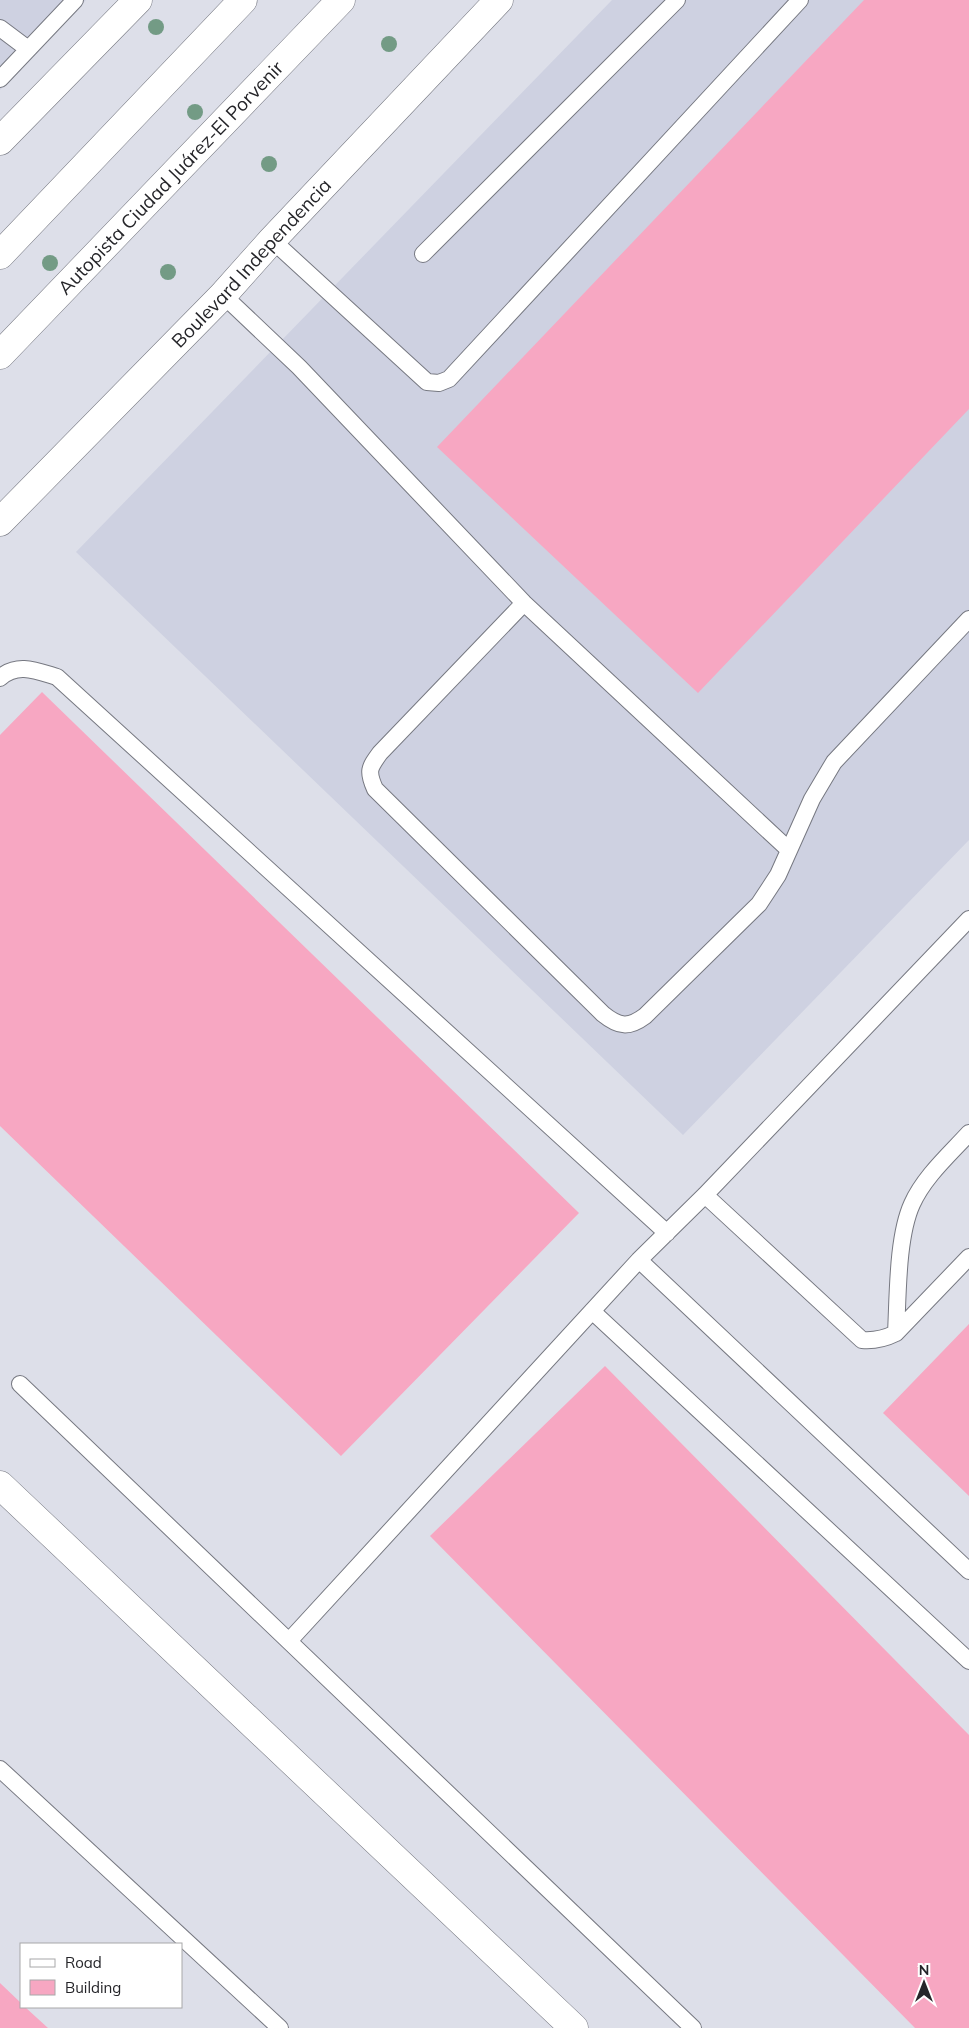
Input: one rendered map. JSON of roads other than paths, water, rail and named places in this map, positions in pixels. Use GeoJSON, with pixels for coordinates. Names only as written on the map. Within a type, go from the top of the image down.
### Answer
{"type":"FeatureCollection","features":[{"type":"Feature","properties":{"kind":"main road"},"geometry":{"type":"LineString","coordinates":[[0,141],[138,0]]}},
{"type":"Feature","properties":{"kind":"main road"},"geometry":{"type":"LineString","coordinates":[[0,255],[243,0]]}},
{"type":"Feature","properties":{"kind":"main road","name":"Autopista Ciudad Juárez-El Porvenir"},"geometry":{"type":"LineString","coordinates":[[0,355],[341,0]]}},
{"type":"Feature","properties":{"kind":"main road","name":"Boulevard Independencia"},"geometry":{"type":"LineString","coordinates":[[0,522],[222,295],[499,0]]}},
{"type":"Feature","properties":{"kind":"main road"},"geometry":{"type":"LineString","coordinates":[[0,1485],[574,2028]]}},
{"type":"Feature","properties":{"kind":"lane"},"geometry":{"type":"LineString","coordinates":[[0,79],[75,0]]}},
{"type":"Feature","properties":{"kind":"lane"},"geometry":{"type":"LineString","coordinates":[[423,254],[677,0]]}},
{"type":"Feature","properties":{"kind":"lane"},"geometry":{"type":"LineString","coordinates":[[272,240],[427,382],[439,383],[449,379],[800,0]]}},
{"type":"Feature","properties":{"kind":"lane"},"geometry":{"type":"LineString","coordinates":[[0,28],[28,48]]}},
{"type":"Feature","properties":{"kind":"lane"},"geometry":{"type":"LineString","coordinates":[[222,295],[299,367],[524,603],[789,850]]}},
{"type":"Feature","properties":{"kind":"lane"},"geometry":{"type":"LineString","coordinates":[[524,603],[380,753],[372,765],[369,775],[375,789],[603,1014],[614,1023],[624,1024],[635,1023],[645,1016],[759,904],[778,875],[812,799],[834,762],[969,619]]}},
{"type":"Feature","properties":{"kind":"lane"},"geometry":{"type":"LineString","coordinates":[[0,678],[7,671],[30,668],[57,677],[668,1233]]}},
{"type":"Feature","properties":{"kind":"lane"},"geometry":{"type":"LineString","coordinates":[[289,1641],[639,1260],[705,1195],[969,918]]}},
{"type":"Feature","properties":{"kind":"lane"},"geometry":{"type":"LineString","coordinates":[[896,1333],[903,1236],[911,1205],[924,1182],[969,1133]]}},
{"type":"Feature","properties":{"kind":"lane"},"geometry":{"type":"LineString","coordinates":[[705,1195],[862,1340],[873,1341],[887,1338],[896,1333],[969,1257]]}},
{"type":"Feature","properties":{"kind":"lane"},"geometry":{"type":"LineString","coordinates":[[639,1260],[969,1571]]}},
{"type":"Feature","properties":{"kind":"lane"},"geometry":{"type":"LineString","coordinates":[[592,1311],[969,1660]]}},
{"type":"Feature","properties":{"kind":"lane"},"geometry":{"type":"LineString","coordinates":[[20,1384],[693,2028]]}},
{"type":"Feature","properties":{"kind":"lane"},"geometry":{"type":"LineString","coordinates":[[0,1769],[280,2028]]}}]}
